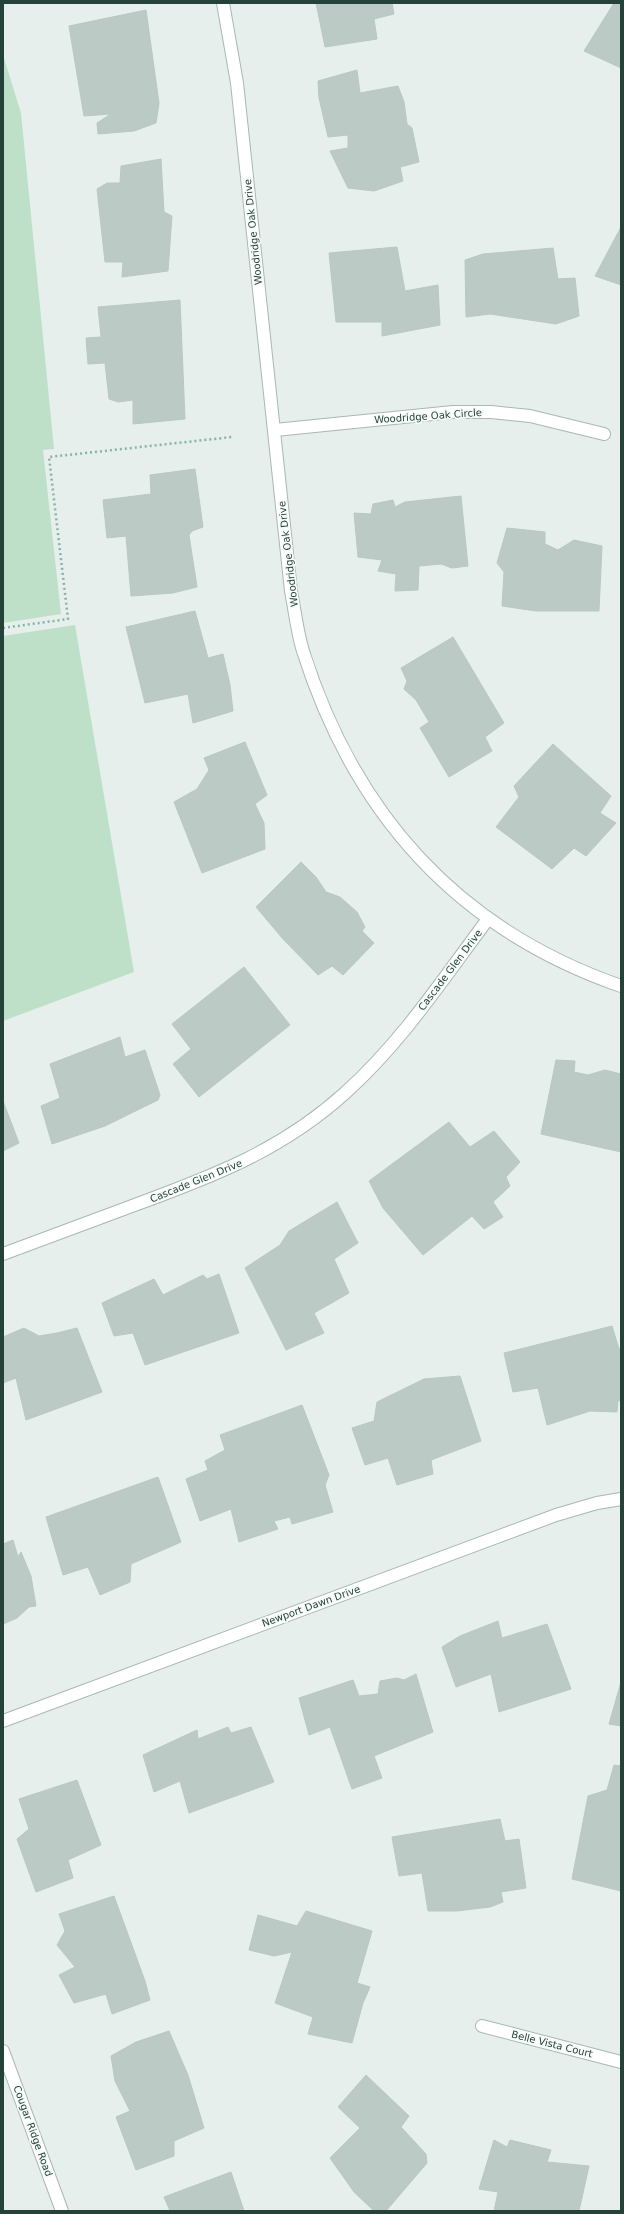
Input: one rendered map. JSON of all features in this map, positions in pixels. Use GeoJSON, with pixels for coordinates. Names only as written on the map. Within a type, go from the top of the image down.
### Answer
{"type":"FeatureCollection","features":[{"type":"Feature","properties":{"kind":"street","name":"Woodridge Oak Drive"},"geometry":{"type":"LineString","coordinates":[[224,3],[237,83],[291,591],[303,649],[322,702],[347,756],[376,806],[409,847],[444,883],[488,919],[537,950],[587,974],[621,986]]}},
{"type":"Feature","properties":{"kind":"street","name":"Woodridge Oak Circle"},"geometry":{"type":"LineString","coordinates":[[275,430],[453,412],[491,412],[530,416],[604,434]]}},
{"type":"Feature","properties":{"kind":"street","name":"Cascade Glen Drive"},"geometry":{"type":"LineString","coordinates":[[3,1254],[237,1165],[287,1137],[345,1093],[400,1038],[488,919]]}},
{"type":"Feature","properties":{"kind":"street","name":"Newport Dawn Drive"},"geometry":{"type":"LineString","coordinates":[[3,1721],[556,1515],[597,1502],[621,1499]]}},
{"type":"Feature","properties":{"kind":"street","name":"Belle Vista Court"},"geometry":{"type":"LineString","coordinates":[[482,2026],[621,2062]]}},
{"type":"Feature","properties":{"kind":"street","name":"Cougar Ridge Road"},"geometry":{"type":"LineString","coordinates":[[3,2051],[62,2211]]}},
{"type":"Feature","properties":{"kind":"path"},"geometry":{"type":"LineString","coordinates":[[3,628],[68,619],[49,457],[232,437]]}},
{"type":"Feature","properties":{"kind":"green space"},"geometry":{"type":"Polygon","coordinates":[[[3,55],[21,113],[54,449],[43,450],[61,614],[3,623],[3,55]]]}},
{"type":"Feature","properties":{"kind":"green space"},"geometry":{"type":"Polygon","coordinates":[[[75,625],[134,972],[3,1021],[3,636],[75,625]]]}},
{"type":"Feature","properties":{"kind":"building"},"geometry":{"type":"Polygon","coordinates":[[[316,3],[392,3],[394,14],[374,19],[377,39],[325,47],[316,3]]]}},
{"type":"Feature","properties":{"kind":"building"},"geometry":{"type":"Polygon","coordinates":[[[614,3],[621,3],[621,68],[584,51],[614,3]]]}},
{"type":"Feature","properties":{"kind":"building"},"geometry":{"type":"Polygon","coordinates":[[[146,10],[159,103],[156,123],[134,131],[98,134],[97,123],[111,114],[84,116],[69,26],[146,10]]]}},
{"type":"Feature","properties":{"kind":"building"},"geometry":{"type":"Polygon","coordinates":[[[357,70],[360,93],[398,86],[404,102],[407,124],[412,128],[419,162],[400,167],[403,181],[374,191],[348,188],[330,151],[348,148],[348,135],[328,137],[319,98],[318,81],[357,70]]]}},
{"type":"Feature","properties":{"kind":"building"},"geometry":{"type":"Polygon","coordinates":[[[161,159],[164,212],[172,216],[168,271],[122,277],[123,262],[105,262],[97,189],[107,183],[120,183],[121,166],[161,159]]]}},
{"type":"Feature","properties":{"kind":"building"},"geometry":{"type":"Polygon","coordinates":[[[621,227],[621,285],[595,276],[621,227]]]}},
{"type":"Feature","properties":{"kind":"building"},"geometry":{"type":"Polygon","coordinates":[[[397,247],[405,291],[438,285],[440,325],[382,336],[382,322],[336,322],[329,253],[397,247]]]}},
{"type":"Feature","properties":{"kind":"building"},"geometry":{"type":"Polygon","coordinates":[[[553,248],[558,279],[575,278],[579,316],[556,324],[490,314],[466,317],[465,260],[483,254],[553,248]]]}},
{"type":"Feature","properties":{"kind":"building"},"geometry":{"type":"Polygon","coordinates":[[[180,300],[185,419],[133,424],[133,400],[118,402],[109,399],[105,363],[88,364],[86,338],[101,337],[98,307],[180,300]]]}},
{"type":"Feature","properties":{"kind":"building"},"geometry":{"type":"Polygon","coordinates":[[[195,469],[203,527],[192,531],[189,535],[197,587],[173,593],[131,596],[126,536],[107,538],[103,500],[151,494],[150,475],[195,469]]]}},
{"type":"Feature","properties":{"kind":"building"},"geometry":{"type":"Polygon","coordinates":[[[461,496],[468,566],[452,568],[441,564],[419,566],[418,590],[395,591],[396,574],[378,571],[382,560],[358,557],[354,513],[371,514],[373,504],[393,500],[395,507],[405,502],[461,496]]]}},
{"type":"Feature","properties":{"kind":"building"},"geometry":{"type":"Polygon","coordinates":[[[507,528],[545,532],[545,544],[558,550],[574,540],[602,546],[599,611],[536,611],[502,606],[504,572],[497,563],[507,528]]]}},
{"type":"Feature","properties":{"kind":"building"},"geometry":{"type":"Polygon","coordinates":[[[195,611],[208,658],[223,654],[230,685],[233,711],[193,723],[188,694],[145,703],[126,627],[195,611]]]}},
{"type":"Feature","properties":{"kind":"building"},"geometry":{"type":"Polygon","coordinates":[[[453,637],[504,723],[485,737],[492,751],[449,777],[420,728],[429,722],[416,700],[404,689],[407,681],[401,668],[453,637]]]}},
{"type":"Feature","properties":{"kind":"building"},"geometry":{"type":"Polygon","coordinates":[[[245,742],[267,795],[255,804],[264,823],[265,849],[202,873],[174,802],[197,789],[209,770],[204,758],[245,742]]]}},
{"type":"Feature","properties":{"kind":"building"},"geometry":{"type":"Polygon","coordinates":[[[553,744],[611,796],[600,813],[616,823],[586,856],[574,848],[552,869],[496,827],[519,797],[514,786],[553,744]]]}},
{"type":"Feature","properties":{"kind":"building"},"geometry":{"type":"Polygon","coordinates":[[[301,862],[316,877],[326,892],[340,897],[357,912],[365,927],[362,931],[374,943],[343,975],[332,966],[318,975],[283,939],[256,907],[301,862]]]}},
{"type":"Feature","properties":{"kind":"building"},"geometry":{"type":"Polygon","coordinates":[[[244,967],[290,1025],[199,1097],[173,1064],[191,1049],[172,1024],[244,967]]]}},
{"type":"Feature","properties":{"kind":"building"},"geometry":{"type":"Polygon","coordinates":[[[120,1037],[125,1057],[145,1050],[160,1095],[158,1100],[105,1126],[52,1144],[41,1106],[60,1098],[50,1064],[120,1037]]]}},
{"type":"Feature","properties":{"kind":"building"},"geometry":{"type":"Polygon","coordinates":[[[556,1060],[575,1061],[574,1072],[588,1075],[605,1070],[621,1074],[621,1152],[541,1134],[556,1060]]]}},
{"type":"Feature","properties":{"kind":"building"},"geometry":{"type":"Polygon","coordinates":[[[3,1101],[19,1143],[3,1151],[3,1101]]]}},
{"type":"Feature","properties":{"kind":"building"},"geometry":{"type":"Polygon","coordinates":[[[449,1122],[470,1147],[494,1131],[520,1162],[506,1177],[510,1186],[493,1202],[503,1217],[484,1229],[472,1216],[423,1255],[383,1208],[369,1181],[449,1122]]]}},
{"type":"Feature","properties":{"kind":"building"},"geometry":{"type":"Polygon","coordinates":[[[337,1202],[358,1243],[334,1259],[349,1293],[314,1313],[324,1333],[286,1350],[245,1268],[280,1245],[289,1231],[337,1202]]]}},
{"type":"Feature","properties":{"kind":"building"},"geometry":{"type":"Polygon","coordinates":[[[219,1274],[239,1333],[145,1365],[133,1333],[114,1336],[102,1303],[154,1279],[163,1295],[203,1275],[207,1279],[219,1274]]]}},
{"type":"Feature","properties":{"kind":"building"},"geometry":{"type":"Polygon","coordinates":[[[612,1326],[619,1349],[621,1349],[621,1400],[618,1401],[617,1412],[590,1411],[547,1425],[538,1388],[513,1392],[504,1353],[612,1326]]]}},
{"type":"Feature","properties":{"kind":"building"},"geometry":{"type":"Polygon","coordinates":[[[24,1328],[39,1336],[77,1328],[102,1392],[26,1420],[16,1378],[3,1383],[3,1337],[24,1328]]]}},
{"type":"Feature","properties":{"kind":"building"},"geometry":{"type":"Polygon","coordinates":[[[460,1376],[481,1441],[431,1460],[433,1474],[397,1485],[388,1458],[365,1465],[352,1428],[374,1421],[377,1402],[424,1379],[460,1376]]]}},
{"type":"Feature","properties":{"kind":"building"},"geometry":{"type":"Polygon","coordinates":[[[302,1405],[329,1475],[325,1485],[333,1512],[292,1524],[290,1517],[274,1521],[278,1529],[239,1542],[231,1509],[200,1521],[186,1479],[208,1470],[205,1461],[225,1450],[220,1435],[302,1405]]]}},
{"type":"Feature","properties":{"kind":"building"},"geometry":{"type":"Polygon","coordinates":[[[158,1477],[181,1542],[131,1564],[130,1582],[100,1595],[88,1567],[63,1575],[46,1517],[158,1477]]]}},
{"type":"Feature","properties":{"kind":"building"},"geometry":{"type":"Polygon","coordinates":[[[13,1540],[18,1557],[21,1552],[31,1576],[36,1606],[29,1607],[17,1618],[3,1624],[3,1544],[13,1540]]]}},
{"type":"Feature","properties":{"kind":"building"},"geometry":{"type":"Polygon","coordinates":[[[498,1621],[502,1638],[547,1624],[571,1689],[499,1712],[491,1674],[456,1687],[442,1647],[460,1636],[498,1621]]]}},
{"type":"Feature","properties":{"kind":"building"},"geometry":{"type":"Polygon","coordinates":[[[416,1674],[433,1732],[374,1756],[382,1778],[352,1789],[330,1727],[309,1735],[299,1698],[353,1680],[359,1696],[378,1694],[380,1681],[397,1678],[404,1680],[416,1674]]]}},
{"type":"Feature","properties":{"kind":"building"},"geometry":{"type":"Polygon","coordinates":[[[621,1682],[621,1726],[609,1724],[621,1682]]]}},
{"type":"Feature","properties":{"kind":"building"},"geometry":{"type":"Polygon","coordinates":[[[228,1727],[231,1733],[251,1727],[274,1782],[189,1813],[180,1781],[154,1792],[143,1755],[197,1730],[198,1739],[228,1727]]]}},
{"type":"Feature","properties":{"kind":"building"},"geometry":{"type":"Polygon","coordinates":[[[614,1765],[621,1766],[621,1891],[572,1879],[588,1796],[607,1790],[614,1765]]]}},
{"type":"Feature","properties":{"kind":"building"},"geometry":{"type":"Polygon","coordinates":[[[77,1780],[101,1845],[68,1860],[73,1878],[36,1892],[17,1839],[29,1829],[19,1799],[77,1780]]]}},
{"type":"Feature","properties":{"kind":"building"},"geometry":{"type":"Polygon","coordinates":[[[500,1819],[505,1841],[519,1839],[526,1888],[501,1892],[503,1902],[490,1907],[457,1911],[428,1911],[422,1873],[399,1876],[392,1837],[500,1819]]]}},
{"type":"Feature","properties":{"kind":"building"},"geometry":{"type":"Polygon","coordinates":[[[114,1896],[145,1981],[150,2000],[112,2014],[106,1994],[74,2003],[59,1975],[75,1967],[57,1945],[65,1931],[59,1914],[114,1896]]]}},
{"type":"Feature","properties":{"kind":"building"},"geometry":{"type":"Polygon","coordinates":[[[306,1911],[372,1931],[357,1983],[370,1987],[363,2003],[352,2043],[308,2034],[313,2017],[275,2003],[292,1952],[274,1956],[249,1950],[258,1915],[297,1926],[306,1911]]]}},
{"type":"Feature","properties":{"kind":"building"},"geometry":{"type":"Polygon","coordinates":[[[169,2031],[188,2075],[204,2128],[174,2141],[174,2156],[136,2170],[116,2117],[130,2111],[115,2081],[111,2056],[136,2042],[169,2031]]]}},
{"type":"Feature","properties":{"kind":"building"},"geometry":{"type":"Polygon","coordinates":[[[366,2075],[409,2116],[401,2127],[426,2154],[427,2163],[386,2211],[374,2211],[354,2192],[330,2158],[360,2128],[338,2107],[366,2075]]]}},
{"type":"Feature","properties":{"kind":"building"},"geometry":{"type":"Polygon","coordinates":[[[494,2140],[507,2147],[510,2140],[551,2150],[547,2162],[589,2166],[579,2211],[494,2211],[498,2192],[479,2189],[494,2140]]]}},
{"type":"Feature","properties":{"kind":"building"},"geometry":{"type":"Polygon","coordinates":[[[231,2172],[244,2211],[170,2211],[164,2197],[231,2172]]]}}]}
